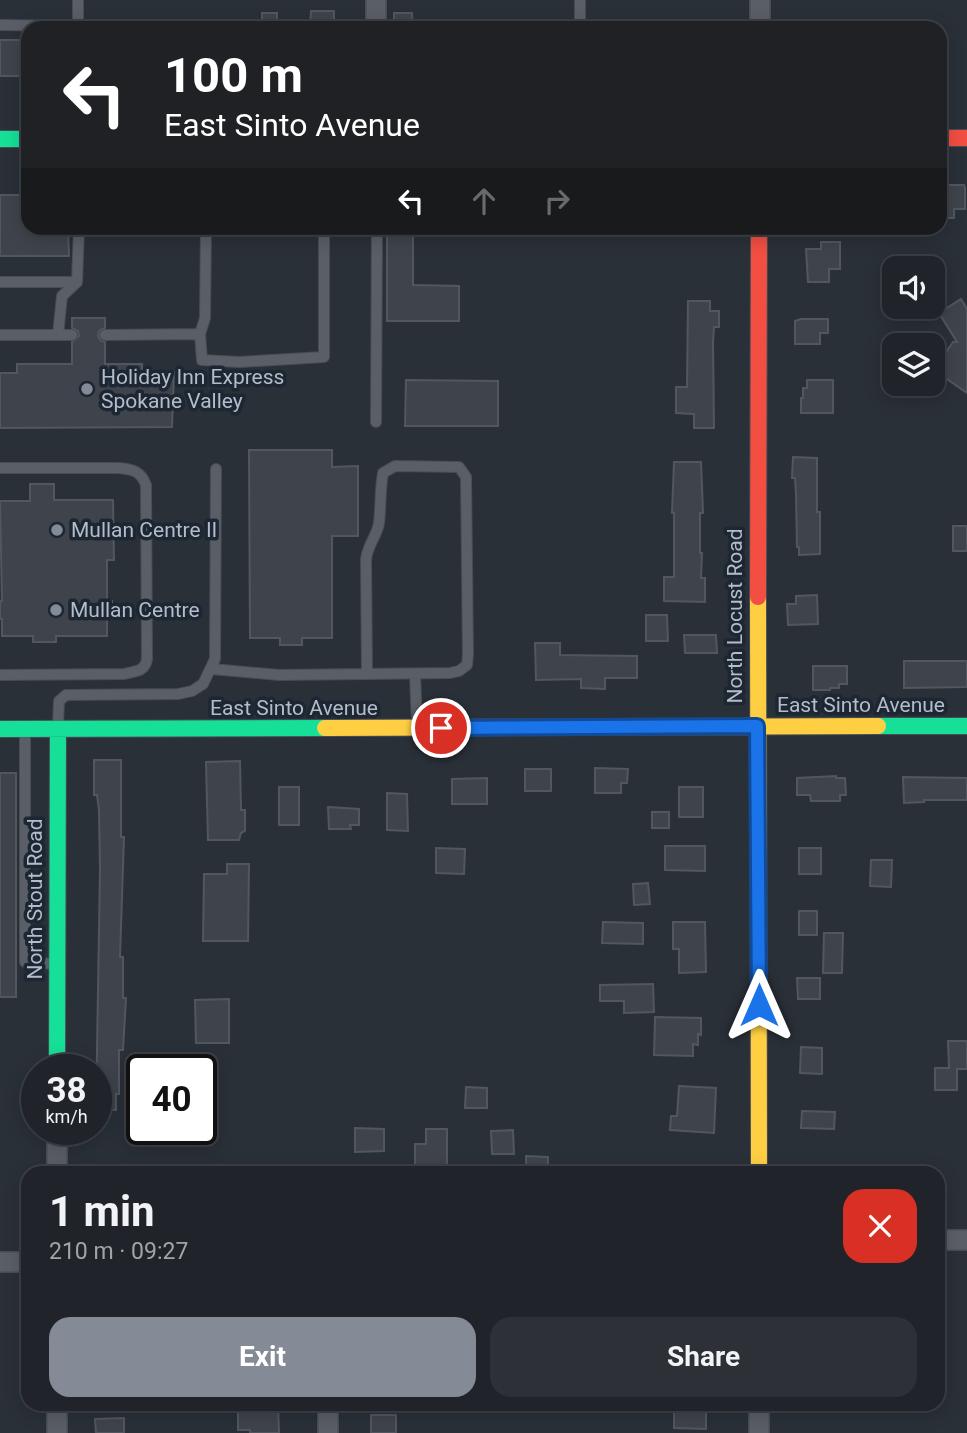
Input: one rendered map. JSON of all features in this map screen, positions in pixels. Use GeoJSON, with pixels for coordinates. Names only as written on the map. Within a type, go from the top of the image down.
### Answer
{"type":"FeatureCollection","features":[{"type":"Feature","properties":{"kind":"street"},"geometry":{"type":"LineString","coordinates":[[376,0],[376,21]]}},
{"type":"Feature","properties":{"kind":"street"},"geometry":{"type":"LineString","coordinates":[[760,0],[760,21]]}},
{"type":"Feature","properties":{"kind":"street"},"geometry":{"type":"LineString","coordinates":[[947,138],[967,138]]}},
{"type":"Feature","properties":{"kind":"street"},"geometry":{"type":"LineString","coordinates":[[0,139],[21,139]]}},
{"type":"Feature","properties":{"kind":"street","name":"North Locust Road"},"geometry":{"type":"LineString","coordinates":[[760,235],[757,726],[760,1166]]}},
{"type":"Feature","properties":{"kind":"street","name":"East Sinto Avenue"},"geometry":{"type":"LineString","coordinates":[[0,729],[967,726]]}},
{"type":"Feature","properties":{"kind":"street","name":"North Stout Road"},"geometry":{"type":"LineString","coordinates":[[57,1054],[58,729]]}},
{"type":"Feature","properties":{"kind":"street"},"geometry":{"type":"LineString","coordinates":[[57,1145],[57,1166]]}},
{"type":"Feature","properties":{"kind":"street"},"geometry":{"type":"LineString","coordinates":[[945,1240],[967,1240]]}},
{"type":"Feature","properties":{"kind":"street"},"geometry":{"type":"LineString","coordinates":[[0,1262],[21,1262]]}},
{"type":"Feature","properties":{"kind":"street"},"geometry":{"type":"LineString","coordinates":[[57,1411],[57,1433]]}},
{"type":"Feature","properties":{"kind":"street"},"geometry":{"type":"LineString","coordinates":[[328,1411],[328,1433]]}},
{"type":"Feature","properties":{"kind":"street"},"geometry":{"type":"LineString","coordinates":[[759,1411],[759,1433]]}},
{"type":"Feature","properties":{"kind":"lane"},"geometry":{"type":"LineString","coordinates":[[78,0],[78,21]]}},
{"type":"Feature","properties":{"kind":"lane"},"geometry":{"type":"LineString","coordinates":[[573,0],[580,0],[580,21]]}},
{"type":"Feature","properties":{"kind":"lane"},"geometry":{"type":"LineString","coordinates":[[0,25],[21,26]]}},
{"type":"Feature","properties":{"kind":"lane"},"geometry":{"type":"LineString","coordinates":[[58,335],[62,296],[77,282],[79,235]]}},
{"type":"Feature","properties":{"kind":"lane"},"geometry":{"type":"LineString","coordinates":[[206,235],[205,318],[200,334],[202,360],[239,362],[324,357],[324,235]]}},
{"type":"Feature","properties":{"kind":"lane"},"geometry":{"type":"LineString","coordinates":[[376,422],[377,235]]}},
{"type":"Feature","properties":{"kind":"lane"},"geometry":{"type":"LineString","coordinates":[[0,282],[77,282]]}},
{"type":"Feature","properties":{"kind":"lane"},"geometry":{"type":"LineString","coordinates":[[105,335],[200,334]]}},
{"type":"Feature","properties":{"kind":"lane"},"geometry":{"type":"LineString","coordinates":[[0,335],[72,335]]}},
{"type":"Feature","properties":{"kind":"lane"},"geometry":{"type":"LineString","coordinates":[[212,669],[279,675],[415,674],[450,673],[467,665],[466,477],[459,467],[395,466],[383,473],[379,523],[368,547],[366,559],[367,674]]}},
{"type":"Feature","properties":{"kind":"lane"},"geometry":{"type":"LineString","coordinates":[[0,468],[118,468],[137,472],[146,485],[145,665],[141,670],[124,674],[0,674]]}},
{"type":"Feature","properties":{"kind":"lane"},"geometry":{"type":"LineString","coordinates":[[58,729],[60,701],[66,695],[178,694],[192,691],[203,684],[215,659],[217,628],[216,469]]}},
{"type":"Feature","properties":{"kind":"lane"},"geometry":{"type":"LineString","coordinates":[[415,674],[417,728]]}},
{"type":"Feature","properties":{"kind":"lane"},"geometry":{"type":"LineString","coordinates":[[25,729],[25,962],[58,964]]}},
{"type":"Feature","properties":{"kind":"building"},"geometry":{"type":"Polygon","coordinates":[[[311,11],[334,11],[334,21],[310,21],[311,11]]]}},
{"type":"Feature","properties":{"kind":"building"},"geometry":{"type":"Polygon","coordinates":[[[262,13],[277,13],[277,21],[262,21],[262,13]]]}},
{"type":"Feature","properties":{"kind":"building"},"geometry":{"type":"Polygon","coordinates":[[[394,13],[412,13],[413,21],[394,21],[394,13]]]}},
{"type":"Feature","properties":{"kind":"building"},"geometry":{"type":"Polygon","coordinates":[[[0,40],[21,40],[21,76],[0,76],[0,40]]]}},
{"type":"Feature","properties":{"kind":"building"},"geometry":{"type":"Polygon","coordinates":[[[947,185],[964,185],[965,209],[954,209],[954,218],[947,218],[947,185]]]}},
{"type":"Feature","properties":{"kind":"building"},"geometry":{"type":"Polygon","coordinates":[[[0,195],[21,195],[21,235],[68,235],[69,256],[0,256],[0,195]]]}},
{"type":"Feature","properties":{"kind":"building"},"geometry":{"type":"Polygon","coordinates":[[[387,235],[413,235],[413,285],[459,286],[459,321],[387,321],[387,235]]]}},
{"type":"Feature","properties":{"kind":"building"},"geometry":{"type":"Polygon","coordinates":[[[821,242],[840,242],[840,269],[829,269],[829,282],[808,282],[806,249],[821,249],[821,242]]]}},
{"type":"Feature","properties":{"kind":"building"},"geometry":{"type":"Polygon","coordinates":[[[961,299],[967,309],[967,393],[945,378],[945,354],[953,342],[957,342],[943,319],[945,319],[945,309],[961,299]]]}},
{"type":"Feature","properties":{"kind":"building"},"geometry":{"type":"Polygon","coordinates":[[[688,301],[710,301],[710,311],[719,311],[719,327],[714,327],[713,342],[714,428],[694,428],[694,414],[676,413],[676,387],[687,387],[688,301]]]}},
{"type":"Feature","properties":{"kind":"building","name":"Holiday Inn Express Spokane Valley"},"geometry":{"type":"Polygon","coordinates":[[[72,318],[105,318],[105,328],[99,331],[98,336],[105,342],[105,364],[142,364],[142,373],[174,372],[172,427],[0,428],[0,373],[17,373],[17,364],[72,364],[72,342],[79,336],[78,331],[72,328],[72,318]]]}},
{"type":"Feature","properties":{"kind":"building"},"geometry":{"type":"Polygon","coordinates":[[[828,319],[828,333],[820,333],[820,344],[795,344],[795,321],[828,319]]]}},
{"type":"Feature","properties":{"kind":"building"},"geometry":{"type":"Polygon","coordinates":[[[406,380],[498,381],[498,426],[405,426],[406,380]]]}},
{"type":"Feature","properties":{"kind":"building"},"geometry":{"type":"Polygon","coordinates":[[[807,380],[833,380],[833,413],[801,413],[801,398],[803,388],[807,388],[807,380]]]}},
{"type":"Feature","properties":{"kind":"building"},"geometry":{"type":"Polygon","coordinates":[[[249,450],[332,450],[332,467],[358,466],[358,536],[332,536],[332,638],[302,638],[302,645],[280,645],[280,638],[250,638],[249,450]]]}},
{"type":"Feature","properties":{"kind":"building"},"geometry":{"type":"Polygon","coordinates":[[[793,457],[817,458],[820,554],[799,555],[795,478],[792,478],[793,457]]]}},
{"type":"Feature","properties":{"kind":"building"},"geometry":{"type":"Polygon","coordinates":[[[674,462],[701,462],[703,513],[700,513],[700,553],[701,578],[705,578],[705,602],[664,601],[664,577],[674,577],[674,462]]]}},
{"type":"Feature","properties":{"kind":"building"},"geometry":{"type":"Polygon","coordinates":[[[30,484],[54,484],[54,500],[113,500],[114,560],[107,560],[107,601],[112,601],[112,619],[107,619],[107,636],[56,636],[56,642],[33,642],[33,636],[2,636],[0,501],[30,501],[30,484]]]}},
{"type":"Feature","properties":{"kind":"building"},"geometry":{"type":"Polygon","coordinates":[[[953,526],[967,526],[967,551],[953,551],[953,526]]]}},
{"type":"Feature","properties":{"kind":"building"},"geometry":{"type":"Polygon","coordinates":[[[817,595],[818,624],[788,625],[787,604],[796,604],[796,596],[817,595]]]}},
{"type":"Feature","properties":{"kind":"building"},"geometry":{"type":"Polygon","coordinates":[[[646,615],[667,615],[668,641],[646,641],[646,615]]]}},
{"type":"Feature","properties":{"kind":"building"},"geometry":{"type":"Polygon","coordinates":[[[684,635],[716,635],[717,653],[685,653],[684,635]]]}},
{"type":"Feature","properties":{"kind":"building"},"geometry":{"type":"Polygon","coordinates":[[[535,643],[560,643],[560,655],[637,656],[637,678],[605,678],[605,689],[581,688],[581,679],[536,680],[535,643]]]}},
{"type":"Feature","properties":{"kind":"building"},"geometry":{"type":"Polygon","coordinates":[[[904,661],[967,661],[967,687],[904,688],[904,661]]]}},
{"type":"Feature","properties":{"kind":"building"},"geometry":{"type":"Polygon","coordinates":[[[813,666],[847,666],[847,684],[839,684],[839,688],[830,690],[813,690],[813,666]]]}},
{"type":"Feature","properties":{"kind":"building"},"geometry":{"type":"Polygon","coordinates":[[[94,760],[121,760],[121,837],[124,837],[120,957],[123,957],[123,998],[126,998],[123,1050],[119,1050],[119,1094],[116,1094],[116,1110],[112,1110],[112,1054],[97,1054],[100,870],[99,810],[97,795],[94,795],[94,760]]]}},
{"type":"Feature","properties":{"kind":"building"},"geometry":{"type":"Polygon","coordinates":[[[240,761],[241,810],[245,810],[245,831],[241,833],[239,840],[208,840],[206,762],[240,761]]]}},
{"type":"Feature","properties":{"kind":"building"},"geometry":{"type":"Polygon","coordinates":[[[595,768],[628,769],[627,783],[621,783],[621,793],[595,793],[595,768]]]}},
{"type":"Feature","properties":{"kind":"building"},"geometry":{"type":"Polygon","coordinates":[[[525,769],[551,769],[551,791],[525,791],[525,769]]]}},
{"type":"Feature","properties":{"kind":"building"},"geometry":{"type":"Polygon","coordinates":[[[0,773],[16,773],[16,997],[0,997],[0,773]]]}},
{"type":"Feature","properties":{"kind":"building"},"geometry":{"type":"Polygon","coordinates":[[[903,777],[967,778],[967,800],[904,803],[903,777]]]}},
{"type":"Feature","properties":{"kind":"building"},"geometry":{"type":"Polygon","coordinates":[[[487,778],[487,804],[452,804],[452,779],[487,778]]]}},
{"type":"Feature","properties":{"kind":"building"},"geometry":{"type":"Polygon","coordinates":[[[797,778],[845,778],[846,795],[840,795],[840,801],[811,801],[810,795],[797,795],[797,778]]]}},
{"type":"Feature","properties":{"kind":"building"},"geometry":{"type":"Polygon","coordinates":[[[279,787],[299,787],[299,825],[279,825],[279,787]]]}},
{"type":"Feature","properties":{"kind":"building"},"geometry":{"type":"Polygon","coordinates":[[[679,787],[703,787],[703,817],[679,817],[679,787]]]}},
{"type":"Feature","properties":{"kind":"building"},"geometry":{"type":"Polygon","coordinates":[[[387,793],[407,794],[408,831],[387,830],[387,793]]]}},
{"type":"Feature","properties":{"kind":"building"},"geometry":{"type":"Polygon","coordinates":[[[328,807],[359,809],[359,825],[350,825],[351,829],[329,829],[328,807]]]}},
{"type":"Feature","properties":{"kind":"building"},"geometry":{"type":"Polygon","coordinates":[[[652,812],[669,812],[669,828],[652,828],[652,812]]]}},
{"type":"Feature","properties":{"kind":"building"},"geometry":{"type":"Polygon","coordinates":[[[665,846],[705,846],[705,871],[665,870],[665,846]]]}},
{"type":"Feature","properties":{"kind":"building"},"geometry":{"type":"Polygon","coordinates":[[[436,848],[465,849],[464,874],[436,873],[436,848]]]}},
{"type":"Feature","properties":{"kind":"building"},"geometry":{"type":"Polygon","coordinates":[[[799,848],[821,848],[821,874],[799,874],[799,848]]]}},
{"type":"Feature","properties":{"kind":"building"},"geometry":{"type":"Polygon","coordinates":[[[871,860],[892,860],[891,887],[870,886],[871,860]]]}},
{"type":"Feature","properties":{"kind":"building"},"geometry":{"type":"Polygon","coordinates":[[[227,864],[249,864],[248,941],[203,941],[204,874],[227,874],[227,864]]]}},
{"type":"Feature","properties":{"kind":"building"},"geometry":{"type":"Polygon","coordinates":[[[648,883],[650,904],[634,905],[633,884],[648,883]]]}},
{"type":"Feature","properties":{"kind":"building"},"geometry":{"type":"Polygon","coordinates":[[[799,911],[817,911],[817,935],[799,935],[799,911]]]}},
{"type":"Feature","properties":{"kind":"building"},"geometry":{"type":"Polygon","coordinates":[[[603,922],[643,923],[643,944],[602,943],[603,922]]]}},
{"type":"Feature","properties":{"kind":"building"},"geometry":{"type":"Polygon","coordinates":[[[673,922],[705,922],[706,972],[679,973],[679,949],[673,949],[673,922]]]}},
{"type":"Feature","properties":{"kind":"building"},"geometry":{"type":"Polygon","coordinates":[[[824,933],[843,933],[842,973],[823,973],[824,933]]]}},
{"type":"Feature","properties":{"kind":"building"},"geometry":{"type":"Polygon","coordinates":[[[797,978],[820,978],[820,999],[798,999],[797,978]]]}},
{"type":"Feature","properties":{"kind":"building"},"geometry":{"type":"Polygon","coordinates":[[[653,984],[654,1012],[624,1013],[624,1001],[600,1001],[600,985],[653,984]]]}},
{"type":"Feature","properties":{"kind":"building"},"geometry":{"type":"Polygon","coordinates":[[[229,999],[229,1043],[196,1043],[195,1000],[229,999]]]}},
{"type":"Feature","properties":{"kind":"building"},"geometry":{"type":"Polygon","coordinates":[[[655,1017],[701,1018],[701,1035],[698,1034],[698,1045],[693,1044],[693,1056],[654,1055],[655,1017]]]}},
{"type":"Feature","properties":{"kind":"building"},"geometry":{"type":"Polygon","coordinates":[[[948,1041],[967,1041],[967,1069],[957,1069],[957,1090],[935,1090],[935,1068],[949,1068],[948,1041]]]}},
{"type":"Feature","properties":{"kind":"building"},"geometry":{"type":"Polygon","coordinates":[[[801,1047],[822,1048],[822,1074],[800,1073],[801,1047]]]}},
{"type":"Feature","properties":{"kind":"building"},"geometry":{"type":"Polygon","coordinates":[[[679,1086],[716,1088],[714,1133],[670,1130],[671,1116],[677,1116],[679,1086]]]}},
{"type":"Feature","properties":{"kind":"building"},"geometry":{"type":"Polygon","coordinates":[[[466,1087],[487,1088],[487,1108],[465,1108],[466,1087]]]}},
{"type":"Feature","properties":{"kind":"building"},"geometry":{"type":"Polygon","coordinates":[[[802,1111],[835,1112],[834,1129],[801,1128],[802,1111]]]}},
{"type":"Feature","properties":{"kind":"building"},"geometry":{"type":"Polygon","coordinates":[[[355,1128],[384,1129],[384,1151],[355,1152],[355,1128]]]}},
{"type":"Feature","properties":{"kind":"building"},"geometry":{"type":"Polygon","coordinates":[[[426,1129],[447,1129],[447,1166],[415,1166],[415,1144],[426,1144],[426,1129]]]}},
{"type":"Feature","properties":{"kind":"building"},"geometry":{"type":"Polygon","coordinates":[[[513,1130],[514,1154],[492,1154],[491,1131],[513,1130]]]}},
{"type":"Feature","properties":{"kind":"building"},"geometry":{"type":"Polygon","coordinates":[[[526,1156],[548,1157],[548,1166],[526,1166],[526,1156]]]}},
{"type":"Feature","properties":{"kind":"building"},"geometry":{"type":"Polygon","coordinates":[[[238,1411],[278,1411],[279,1433],[250,1433],[250,1430],[238,1430],[238,1411]]]}},
{"type":"Feature","properties":{"kind":"building"},"geometry":{"type":"Polygon","coordinates":[[[674,1411],[706,1411],[706,1429],[674,1428],[674,1411]]]}},
{"type":"Feature","properties":{"kind":"building"},"geometry":{"type":"Polygon","coordinates":[[[371,1415],[396,1415],[396,1433],[371,1433],[371,1415]]]}},
{"type":"Feature","properties":{"kind":"building"},"geometry":{"type":"Polygon","coordinates":[[[124,1418],[124,1433],[96,1433],[95,1419],[124,1418]]]}},
{"type":"Feature","properties":{"kind":"traffic: fast"},"geometry":{"type":"LineString","coordinates":[[0,139],[21,139]]}},
{"type":"Feature","properties":{"kind":"traffic: fast"},"geometry":{"type":"LineString","coordinates":[[878,726],[967,726]]}},
{"type":"Feature","properties":{"kind":"traffic: fast"},"geometry":{"type":"LineString","coordinates":[[0,729],[325,728]]}},
{"type":"Feature","properties":{"kind":"traffic: fast"},"geometry":{"type":"LineString","coordinates":[[57,1054],[58,729]]}},
{"type":"Feature","properties":{"kind":"traffic: slow"},"geometry":{"type":"LineString","coordinates":[[758,597],[759,1166]]}},
{"type":"Feature","properties":{"kind":"traffic: slow"},"geometry":{"type":"LineString","coordinates":[[325,728],[878,726]]}},
{"type":"Feature","properties":{"kind":"traffic: jam"},"geometry":{"type":"LineString","coordinates":[[947,138],[967,138]]}},
{"type":"Feature","properties":{"kind":"traffic: jam"},"geometry":{"type":"LineString","coordinates":[[758,597],[759,235]]}},
{"type":"Feature","properties":{"kind":"place","name":"Holiday Inn Express Spokane Valley"},"geometry":{"type":"Point","coordinates":[87,389]}},
{"type":"Feature","properties":{"kind":"place","name":"Mullan Centre II"},"geometry":{"type":"Point","coordinates":[57,530]}},
{"type":"Feature","properties":{"kind":"place","name":"Mullan Centre"},"geometry":{"type":"Point","coordinates":[56,610]}},
{"type":"Feature","properties":{"kind":"route"},"geometry":{"type":"LineString","coordinates":[[441,728],[757,726],[759,1005]]}}]}
